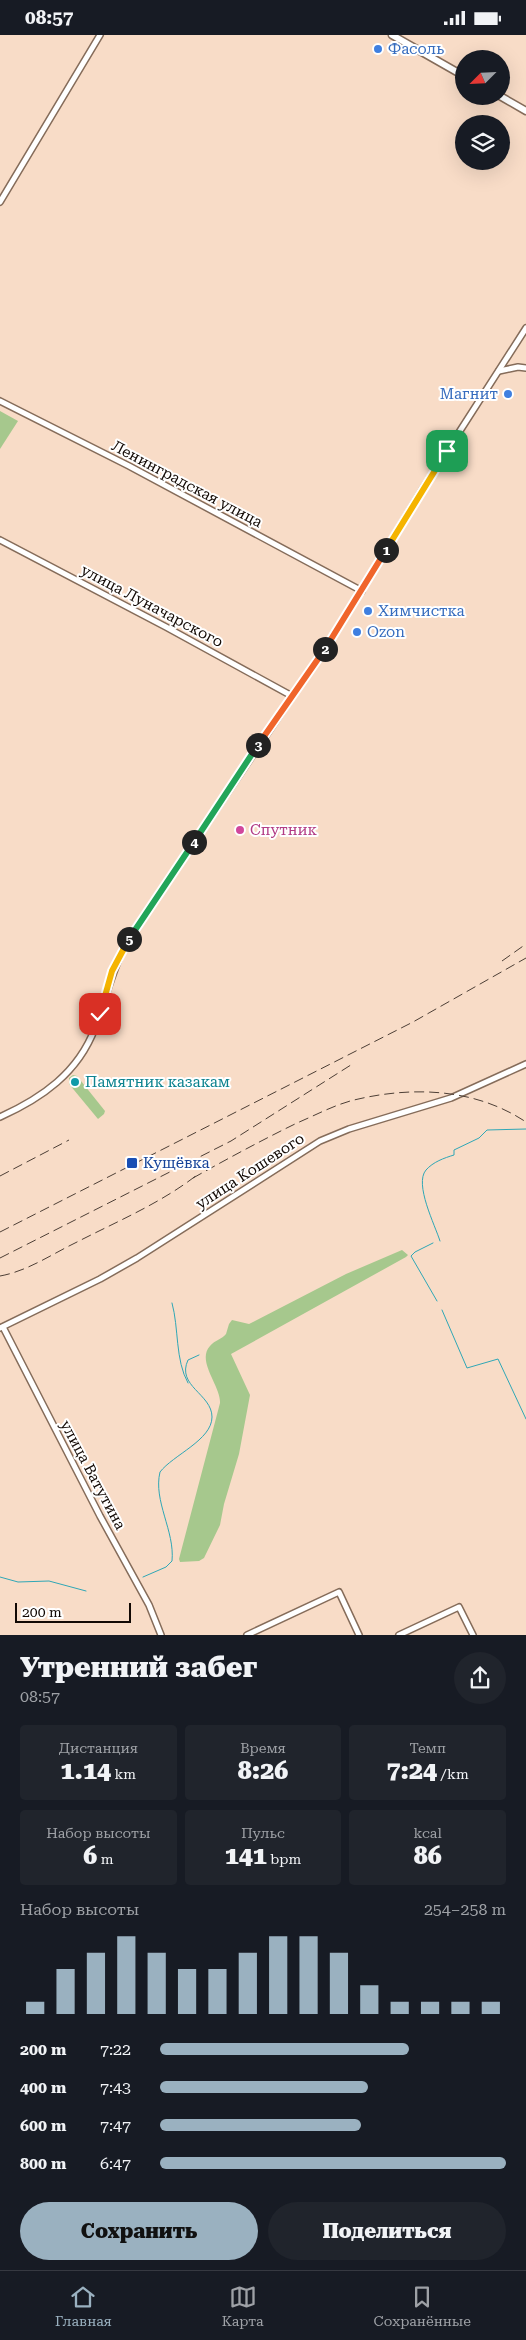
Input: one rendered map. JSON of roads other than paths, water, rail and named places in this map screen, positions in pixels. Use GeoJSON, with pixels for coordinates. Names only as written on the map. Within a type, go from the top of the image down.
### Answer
{"type":"FeatureCollection","features":[{"type":"Feature","properties":{"kind":"main road"},"geometry":{"type":"LineString","coordinates":[[392,35],[455,71]]}},
{"type":"Feature","properties":{"kind":"main road"},"geometry":{"type":"LineString","coordinates":[[510,102],[526,111]]}},
{"type":"Feature","properties":{"kind":"street"},"geometry":{"type":"LineString","coordinates":[[0,202],[100,35]]}},
{"type":"Feature","properties":{"kind":"street"},"geometry":{"type":"LineString","coordinates":[[0,1117],[41,1095],[59,1082],[79,1060],[95,1028],[112,971],[127,942],[362,591],[422,490],[526,328]]}},
{"type":"Feature","properties":{"kind":"street"},"geometry":{"type":"LineString","coordinates":[[499,371],[518,367],[526,369]]}},
{"type":"Feature","properties":{"kind":"street","name":"Ленинградская улица"},"geometry":{"type":"LineString","coordinates":[[0,401],[362,591]]}},
{"type":"Feature","properties":{"kind":"street","name":"улица Луначарского"},"geometry":{"type":"LineString","coordinates":[[0,540],[292,696]]}},
{"type":"Feature","properties":{"kind":"street","name":"улица Кошевого"},"geometry":{"type":"LineString","coordinates":[[1,1328],[100,1279],[137,1258],[320,1141],[349,1129],[459,1095],[526,1064]]}},
{"type":"Feature","properties":{"kind":"street","name":"улица Ватутина"},"geometry":{"type":"LineString","coordinates":[[1,1328],[149,1605],[161,1635]]}},
{"type":"Feature","properties":{"kind":"street"},"geometry":{"type":"LineString","coordinates":[[247,1635],[339,1592],[359,1635]]}},
{"type":"Feature","properties":{"kind":"street"},"geometry":{"type":"LineString","coordinates":[[399,1635],[459,1607],[473,1635]]}},
{"type":"Feature","properties":{"kind":"waterway"},"geometry":{"type":"LineString","coordinates":[[440,1241],[430,1215],[422,1185],[426,1170],[435,1163],[454,1155],[454,1150],[479,1138],[487,1130],[526,1129]]}},
{"type":"Feature","properties":{"kind":"waterway"},"geometry":{"type":"LineString","coordinates":[[433,1243],[411,1256],[437,1301]]}},
{"type":"Feature","properties":{"kind":"waterway"},"geometry":{"type":"LineString","coordinates":[[172,1303],[179,1354],[188,1383]]}},
{"type":"Feature","properties":{"kind":"waterway"},"geometry":{"type":"LineString","coordinates":[[442,1310],[467,1368],[498,1359],[526,1419]]}},
{"type":"Feature","properties":{"kind":"waterway"},"geometry":{"type":"LineString","coordinates":[[143,1577],[166,1567],[172,1561],[170,1539],[159,1494],[160,1472],[199,1440],[206,1433],[210,1425],[212,1417],[207,1402],[187,1377],[188,1360],[199,1355]]}},
{"type":"Feature","properties":{"kind":"waterway"},"geometry":{"type":"LineString","coordinates":[[0,1577],[18,1582],[49,1581],[86,1591]]}},
{"type":"Feature","properties":{"kind":"railway"},"geometry":{"type":"LineString","coordinates":[[502,961],[526,944]]}},
{"type":"Feature","properties":{"kind":"railway"},"geometry":{"type":"LineString","coordinates":[[0,1232],[413,1022],[526,958]]}},
{"type":"Feature","properties":{"kind":"railway"},"geometry":{"type":"LineString","coordinates":[[0,1258],[231,1141],[354,1063]]}},
{"type":"Feature","properties":{"kind":"railway"},"geometry":{"type":"LineString","coordinates":[[193,1178],[297,1123],[339,1105],[376,1096],[420,1092],[464,1096],[486,1102],[526,1122]]}},
{"type":"Feature","properties":{"kind":"railway"},"geometry":{"type":"LineString","coordinates":[[0,1176],[69,1140]]}},
{"type":"Feature","properties":{"kind":"railway"},"geometry":{"type":"LineString","coordinates":[[0,1276],[30,1266],[139,1211],[197,1175]]}},
{"type":"Feature","properties":{"kind":"place","name":"Фасоль"},"geometry":{"type":"Point","coordinates":[378,49]}},
{"type":"Feature","properties":{"kind":"place","name":"Магнит"},"geometry":{"type":"Point","coordinates":[508,394]}},
{"type":"Feature","properties":{"kind":"place","name":"Химчистка"},"geometry":{"type":"Point","coordinates":[368,611]}},
{"type":"Feature","properties":{"kind":"place","name":"Ozon"},"geometry":{"type":"Point","coordinates":[357,632]}},
{"type":"Feature","properties":{"kind":"place","name":"Спутник"},"geometry":{"type":"Point","coordinates":[240,830]}},
{"type":"Feature","properties":{"kind":"place","name":"Памятник казакам"},"geometry":{"type":"Point","coordinates":[75,1082]}},
{"type":"Feature","properties":{"kind":"place","name":"Кущёвка"},"geometry":{"type":"Point","coordinates":[132,1163]}}]}
